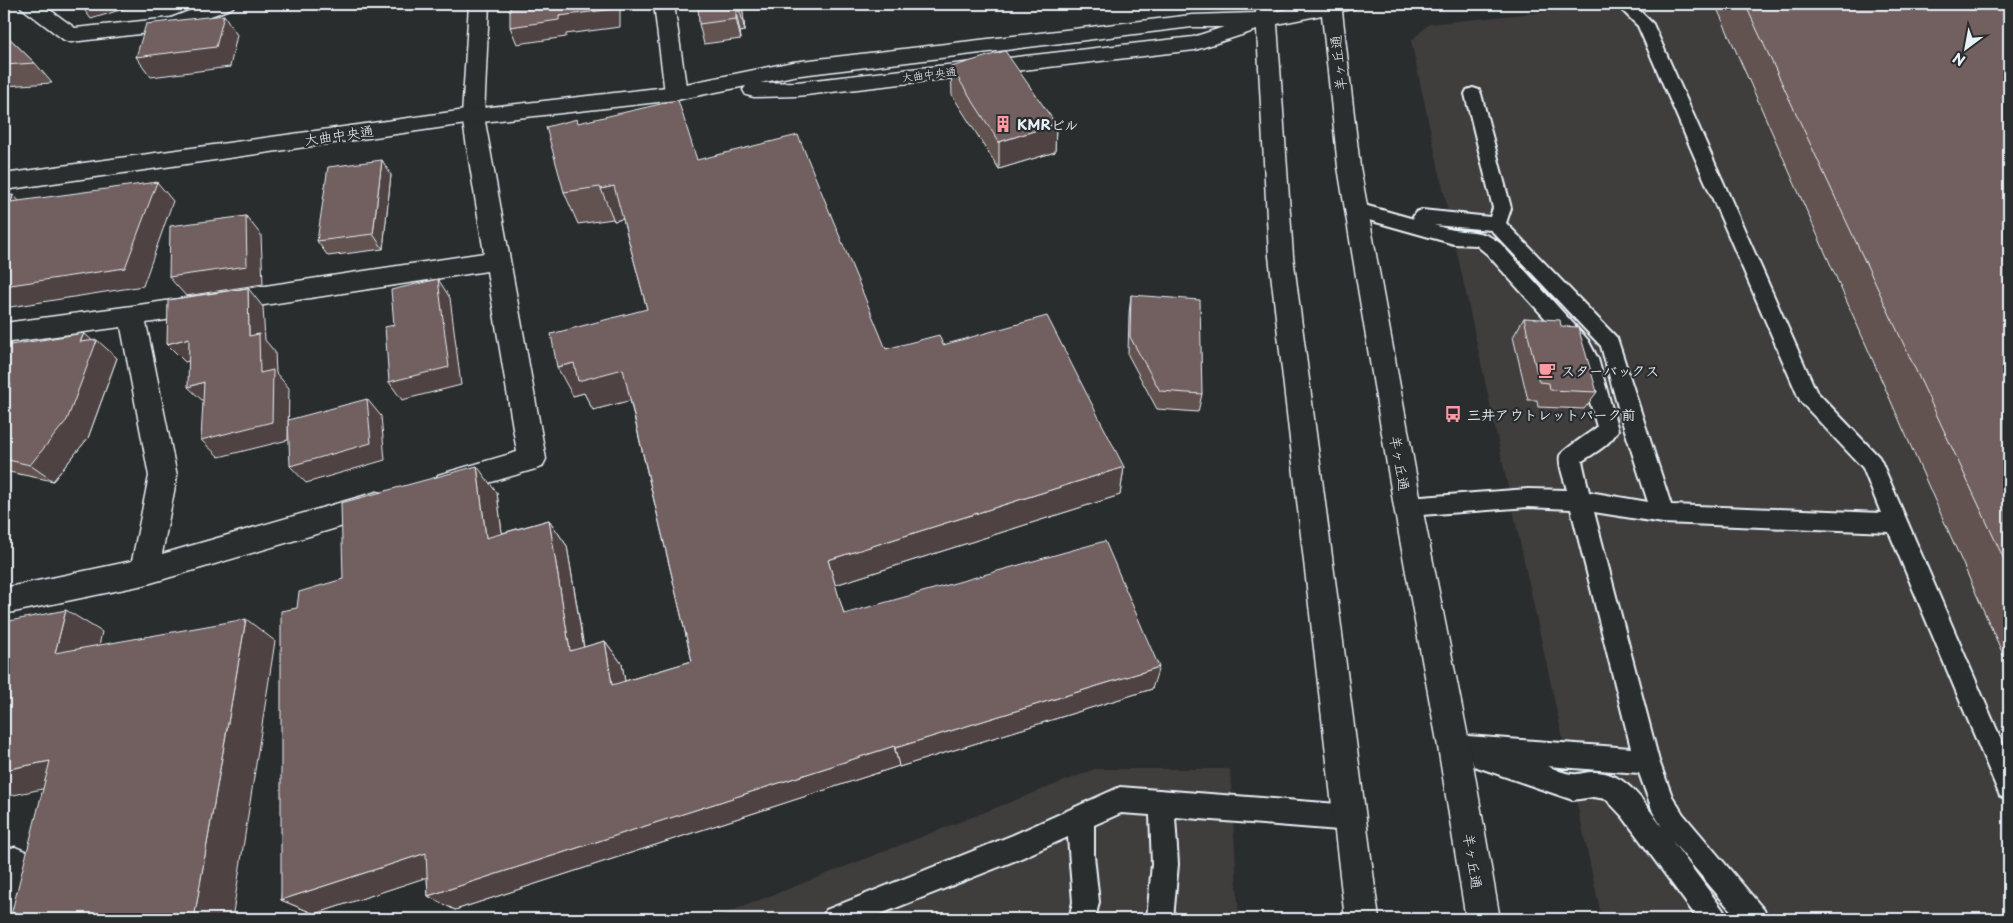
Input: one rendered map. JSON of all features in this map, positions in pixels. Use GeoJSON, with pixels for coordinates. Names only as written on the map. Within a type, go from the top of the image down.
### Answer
{"type":"FeatureCollection","features":[{"type":"Feature","properties":{"kind":"main road"},"geometry":{"type":"LineString","coordinates":[[29,4],[71,35],[174,24],[225,4]]}},
{"type":"Feature","properties":{"kind":"main road"},"geometry":{"type":"LineString","coordinates":[[428,489],[532,459],[473,116],[479,4]]}},
{"type":"Feature","properties":{"kind":"main road"},"geometry":{"type":"LineString","coordinates":[[664,4],[676,93]]}},
{"type":"Feature","properties":{"kind":"main road","name":"大曲中央通"},"geometry":{"type":"LineString","coordinates":[[4,182],[473,116],[676,93],[797,89],[1195,43],[1267,11],[1337,5]]}},
{"type":"Feature","properties":{"kind":"main road","name":"羊ヶ丘通"},"geometry":{"type":"LineString","coordinates":[[1337,5],[1349,167],[1408,507],[1454,747],[1483,919]]}},
{"type":"Feature","properties":{"kind":"main road"},"geometry":{"type":"LineString","coordinates":[[1267,11],[1280,256],[1362,919]]}},
{"type":"Feature","properties":{"kind":"main road"},"geometry":{"type":"LineString","coordinates":[[4,333],[132,316],[498,260]]}},
{"type":"Feature","properties":{"kind":"main road"},"geometry":{"type":"LineString","coordinates":[[132,316],[163,476],[144,572]]}},
{"type":"Feature","properties":{"kind":"main road"},"geometry":{"type":"LineString","coordinates":[[4,601],[144,572],[400,497]]}},
{"type":"Feature","properties":{"kind":"main road"},"geometry":{"type":"LineString","coordinates":[[4,867],[15,864],[4,907]]}},
{"type":"Feature","properties":{"kind":"lane"},"geometry":{"type":"LineString","coordinates":[[1624,4],[1645,24],[1808,396],[1871,463],[2009,787]]}},
{"type":"Feature","properties":{"kind":"lane"},"geometry":{"type":"LineString","coordinates":[[1473,94],[1502,208],[1496,224]]}},
{"type":"Feature","properties":{"kind":"lane"},"geometry":{"type":"LineString","coordinates":[[1357,210],[1496,224],[1610,343],[1631,418],[1662,514]]}},
{"type":"Feature","properties":{"kind":"lane"},"geometry":{"type":"LineString","coordinates":[[1357,210],[1454,236],[1482,240],[1494,249],[1531,288],[1581,345],[1588,359],[1608,430],[1591,445],[1570,457],[1647,761],[1662,803],[1674,823],[1755,919]]}},
{"type":"Feature","properties":{"kind":"lane"},"geometry":{"type":"LineString","coordinates":[[1408,507],[1528,498],[1580,500],[1662,514],[1897,523]]}},
{"type":"Feature","properties":{"kind":"lane"},"geometry":{"type":"LineString","coordinates":[[1454,747],[1647,761]]}},
{"type":"Feature","properties":{"kind":"lane"},"geometry":{"type":"LineString","coordinates":[[1454,747],[1573,788],[1593,784],[1613,787],[1632,808],[1714,919]]}},
{"type":"Feature","properties":{"kind":"lane"},"geometry":{"type":"LineString","coordinates":[[835,919],[1019,846],[1120,800],[1351,818]]}},
{"type":"Feature","properties":{"kind":"lane"},"geometry":{"type":"LineString","coordinates":[[1160,919],[1165,864],[1162,803]]}},
{"type":"Feature","properties":{"kind":"lane"},"geometry":{"type":"LineString","coordinates":[[1081,817],[1081,856],[1086,902],[1082,919]]}},
{"type":"Feature","properties":{"kind":"shaded area"},"geometry":{"type":"Polygon","coordinates":[[[1622,4],[2009,4],[2009,919],[1602,919],[1411,41],[1429,24],[1622,4]]]}},
{"type":"Feature","properties":{"kind":"shaded area"},"geometry":{"type":"Polygon","coordinates":[[[1095,769],[1230,769],[1239,919],[711,919],[1095,769]]]}},
{"type":"Feature","properties":{"kind":"building"},"geometry":{"type":"Polygon","coordinates":[[[510,4],[614,4],[614,9],[559,16],[559,20],[510,27],[510,4]]]}},
{"type":"Feature","properties":{"kind":"building"},"geometry":{"type":"Polygon","coordinates":[[[698,4],[739,4],[740,11],[736,12],[736,19],[699,24],[698,4]]]}},
{"type":"Feature","properties":{"kind":"building"},"geometry":{"type":"Polygon","coordinates":[[[1745,4],[2009,4],[2009,570],[1745,4]]]}},
{"type":"Feature","properties":{"kind":"building"},"geometry":{"type":"Polygon","coordinates":[[[224,15],[216,47],[136,57],[146,24],[224,15]]]}},
{"type":"Feature","properties":{"kind":"building"},"geometry":{"type":"Polygon","coordinates":[[[4,33],[35,63],[4,65],[4,33]]]}},
{"type":"Feature","properties":{"kind":"building"},"geometry":{"type":"Polygon","coordinates":[[[1005,51],[1056,124],[999,142],[951,67],[1005,51]]]}},
{"type":"Feature","properties":{"kind":"building"},"geometry":{"type":"Polygon","coordinates":[[[678,100],[697,160],[798,135],[886,349],[939,335],[943,345],[1047,316],[1124,467],[828,560],[844,614],[1105,541],[1159,667],[895,748],[894,746],[428,896],[426,853],[281,900],[281,611],[297,608],[299,592],[343,579],[341,503],[477,466],[486,538],[549,520],[570,651],[605,641],[612,685],[692,661],[623,369],[578,381],[574,363],[557,367],[551,334],[647,309],[614,186],[564,192],[546,127],[577,119],[578,123],[678,100]]]}},
{"type":"Feature","properties":{"kind":"building"},"geometry":{"type":"Polygon","coordinates":[[[382,160],[373,234],[317,241],[328,167],[382,160]]]}},
{"type":"Feature","properties":{"kind":"building"},"geometry":{"type":"Polygon","coordinates":[[[157,182],[125,268],[4,286],[4,196],[13,195],[11,202],[157,182]]]}},
{"type":"Feature","properties":{"kind":"building"},"geometry":{"type":"Polygon","coordinates":[[[246,216],[247,266],[169,277],[170,226],[246,216]]]}},
{"type":"Feature","properties":{"kind":"building"},"geometry":{"type":"Polygon","coordinates":[[[438,279],[449,367],[389,382],[385,327],[394,325],[391,290],[438,279]]]}},
{"type":"Feature","properties":{"kind":"building"},"geometry":{"type":"Polygon","coordinates":[[[248,288],[249,336],[259,334],[260,373],[273,370],[272,422],[201,440],[204,382],[188,387],[189,338],[167,344],[168,300],[248,288]]]}},
{"type":"Feature","properties":{"kind":"building"},"geometry":{"type":"Polygon","coordinates":[[[1131,295],[1200,300],[1202,394],[1160,391],[1130,337],[1131,295]]]}},
{"type":"Feature","properties":{"kind":"building"},"geometry":{"type":"Polygon","coordinates":[[[1524,318],[1560,320],[1561,326],[1578,327],[1597,392],[1550,390],[1549,383],[1539,382],[1524,318]]]}},
{"type":"Feature","properties":{"kind":"building"},"geometry":{"type":"Polygon","coordinates":[[[84,333],[80,342],[97,340],[67,420],[30,465],[4,459],[4,392],[11,384],[4,385],[4,346],[84,333]]]}},
{"type":"Feature","properties":{"kind":"building"},"geometry":{"type":"Polygon","coordinates":[[[367,399],[371,443],[290,466],[288,420],[367,399]]]}},
{"type":"Feature","properties":{"kind":"building"},"geometry":{"type":"Polygon","coordinates":[[[66,610],[55,653],[246,619],[194,919],[10,919],[50,761],[4,770],[4,622],[66,610]]]}},
{"type":"Feature","properties":{"kind":"place","name":"KMRビル"},"geometry":{"type":"Point","coordinates":[1003,124]}},
{"type":"Feature","properties":{"kind":"place","name":"スターバックス"},"geometry":{"type":"Point","coordinates":[1547,370]}},
{"type":"Feature","properties":{"kind":"place","name":"三井アウトレットパーク前"},"geometry":{"type":"Point","coordinates":[1453,414]}}]}
